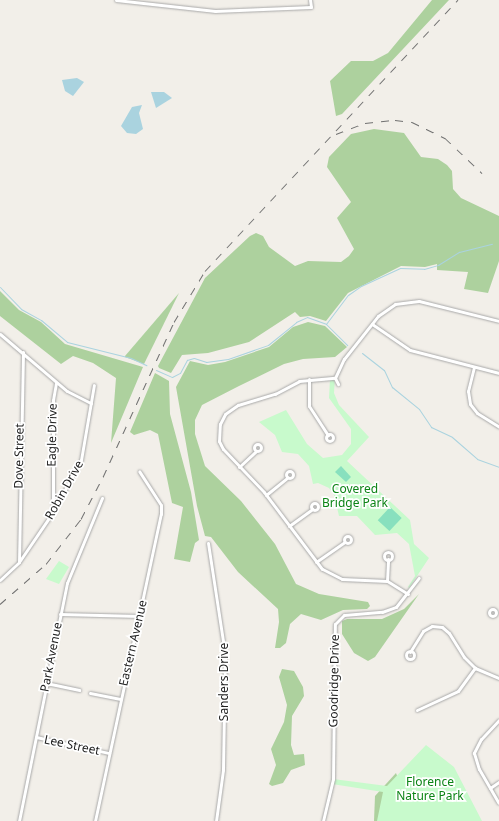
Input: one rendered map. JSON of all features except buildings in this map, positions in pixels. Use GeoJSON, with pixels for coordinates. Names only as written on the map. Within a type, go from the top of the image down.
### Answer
{"type":"FeatureCollection","features":[{"type":"Feature","properties":{"kind":"street"},"geometry":{"type":"LineString","coordinates":[[116,0],[215,11],[311,7],[310,0]]}},
{"type":"Feature","properties":{"kind":"street"},"geometry":{"type":"LineString","coordinates":[[335,378],[344,360],[372,324],[388,308],[413,300],[499,321]]}},
{"type":"Feature","properties":{"kind":"street"},"geometry":{"type":"LineString","coordinates":[[372,324],[410,350],[499,373]]}},
{"type":"Feature","properties":{"kind":"street"},"geometry":{"type":"LineString","coordinates":[[0,334],[23,352],[70,394],[91,403]]}},
{"type":"Feature","properties":{"kind":"street","name":"Dove Street"},"geometry":{"type":"LineString","coordinates":[[19,562],[23,352]]}},
{"type":"Feature","properties":{"kind":"street"},"geometry":{"type":"LineString","coordinates":[[474,367],[468,390],[470,404],[477,413],[499,427]]}},
{"type":"Feature","properties":{"kind":"street"},"geometry":{"type":"LineString","coordinates":[[335,378],[299,381],[275,394],[238,405],[225,414],[220,424],[219,441],[223,450],[266,495],[316,562],[335,577],[387,581],[408,594]]}},
{"type":"Feature","properties":{"kind":"street"},"geometry":{"type":"LineString","coordinates":[[335,378],[338,384]]}},
{"type":"Feature","properties":{"kind":"street"},"geometry":{"type":"LineString","coordinates":[[309,379],[309,406],[328,435]]}},
{"type":"Feature","properties":{"kind":"street","name":"Eagle Drive"},"geometry":{"type":"LineString","coordinates":[[53,512],[53,400],[56,383]]}},
{"type":"Feature","properties":{"kind":"street","name":"Robin Drive"},"geometry":{"type":"LineString","coordinates":[[0,580],[19,562],[53,512],[81,460],[94,385]]}},
{"type":"Feature","properties":{"kind":"street"},"geometry":{"type":"LineString","coordinates":[[239,467],[256,451]]}},
{"type":"Feature","properties":{"kind":"street","name":"Eastern Avenue"},"geometry":{"type":"LineString","coordinates":[[95,821],[120,699],[140,616],[162,510],[139,471]]}},
{"type":"Feature","properties":{"kind":"street"},"geometry":{"type":"LineString","coordinates":[[266,495],[288,477]]}},
{"type":"Feature","properties":{"kind":"street","name":"Park Avenue"},"geometry":{"type":"LineString","coordinates":[[19,821],[67,583],[102,498]]}},
{"type":"Feature","properties":{"kind":"street"},"geometry":{"type":"LineString","coordinates":[[289,526],[312,509]]}},
{"type":"Feature","properties":{"kind":"street"},"geometry":{"type":"LineString","coordinates":[[316,562],[345,542]]}},
{"type":"Feature","properties":{"kind":"street","name":"Sanders Drive"},"geometry":{"type":"LineString","coordinates":[[208,543],[225,654],[223,770],[216,821]]}},
{"type":"Feature","properties":{"kind":"street"},"geometry":{"type":"LineString","coordinates":[[387,581],[388,560]]}},
{"type":"Feature","properties":{"kind":"street","name":"Goodridge Drive"},"geometry":{"type":"LineString","coordinates":[[323,821],[333,779],[335,624],[344,615],[390,610],[400,604],[419,578]]}},
{"type":"Feature","properties":{"kind":"street"},"geometry":{"type":"LineString","coordinates":[[60,614],[140,616]]}},
{"type":"Feature","properties":{"kind":"street"},"geometry":{"type":"LineString","coordinates":[[410,652],[423,631],[432,626],[442,627],[449,633],[464,657],[475,668],[499,678]]}},
{"type":"Feature","properties":{"kind":"street"},"geometry":{"type":"LineString","coordinates":[[417,710],[458,691],[475,668]]}},
{"type":"Feature","properties":{"kind":"street"},"geometry":{"type":"LineString","coordinates":[[46,683],[79,690]]}},
{"type":"Feature","properties":{"kind":"street"},"geometry":{"type":"LineString","coordinates":[[90,693],[120,699]]}},
{"type":"Feature","properties":{"kind":"street"},"geometry":{"type":"LineString","coordinates":[[499,720],[477,743],[474,753],[475,763],[499,803]]}},
{"type":"Feature","properties":{"kind":"street","name":"Lee Street"},"geometry":{"type":"LineString","coordinates":[[36,738],[109,753]]}},
{"type":"Feature","properties":{"kind":"street"},"geometry":{"type":"LineString","coordinates":[[490,788],[499,782]]}},
{"type":"Feature","properties":{"kind":"green space"},"geometry":{"type":"Polygon","coordinates":[[[432,0],[449,0],[342,114],[336,116],[330,81],[351,61],[373,61],[388,53],[432,0]]]}},
{"type":"Feature","properties":{"kind":"green space"},"geometry":{"type":"Polygon","coordinates":[[[374,129],[404,133],[421,157],[438,159],[447,165],[452,171],[453,189],[461,198],[499,216],[499,261],[488,293],[464,289],[468,272],[437,270],[437,264],[425,267],[401,266],[348,293],[326,321],[310,316],[300,317],[295,312],[249,342],[208,353],[182,355],[171,373],[159,368],[158,366],[205,278],[250,236],[256,233],[263,236],[269,247],[295,266],[308,261],[341,262],[349,256],[354,249],[337,218],[351,202],[327,167],[329,157],[351,134],[374,129]]]}},
{"type":"Feature","properties":{"kind":"green space"},"geometry":{"type":"Polygon","coordinates":[[[0,291],[19,310],[41,322],[65,344],[143,367],[111,443],[116,378],[93,363],[73,356],[61,364],[0,316],[0,291]]]}},
{"type":"Feature","properties":{"kind":"green space"},"geometry":{"type":"Polygon","coordinates":[[[179,293],[144,364],[125,357],[125,356],[179,293]]]}},
{"type":"Feature","properties":{"kind":"green space"},"geometry":{"type":"Polygon","coordinates":[[[308,322],[325,326],[347,347],[335,357],[303,359],[284,364],[202,405],[195,420],[195,434],[205,466],[241,501],[275,544],[296,584],[319,594],[368,602],[370,606],[367,609],[343,610],[321,620],[301,614],[290,624],[286,643],[280,648],[275,648],[279,622],[278,609],[238,572],[211,537],[205,536],[197,506],[176,387],[190,361],[208,365],[225,362],[269,347],[293,327],[308,322]]]}},
{"type":"Feature","properties":{"kind":"green space"},"geometry":{"type":"Polygon","coordinates":[[[155,373],[169,381],[170,414],[191,492],[199,540],[195,543],[190,562],[174,559],[183,507],[172,503],[158,434],[150,430],[134,435],[130,432],[155,373]]]}},
{"type":"Feature","properties":{"kind":"green space","name":"Covered Bridge Park"},"geometry":{"type":"Polygon","coordinates":[[[335,378],[334,393],[339,405],[369,437],[347,461],[410,520],[414,544],[429,558],[409,588],[408,587],[415,576],[409,544],[397,533],[375,535],[357,516],[339,516],[334,495],[329,488],[318,483],[313,484],[309,466],[298,454],[282,452],[275,435],[259,422],[286,410],[307,444],[323,458],[342,455],[351,444],[351,429],[329,398],[330,379],[335,378]]]}},
{"type":"Feature","properties":{"kind":"green space"},"geometry":{"type":"Polygon","coordinates":[[[341,466],[351,477],[346,482],[335,472],[341,466]]]}},
{"type":"Feature","properties":{"kind":"green space"},"geometry":{"type":"Polygon","coordinates":[[[390,507],[402,518],[389,531],[378,520],[390,507]]]}},
{"type":"Feature","properties":{"kind":"green space"},"geometry":{"type":"Polygon","coordinates":[[[59,561],[69,567],[59,584],[46,579],[59,561]]]}},
{"type":"Feature","properties":{"kind":"green space"},"geometry":{"type":"Polygon","coordinates":[[[419,594],[375,657],[368,661],[354,653],[342,634],[342,621],[347,619],[382,619],[404,609],[419,594]]]}},
{"type":"Feature","properties":{"kind":"green space"},"geometry":{"type":"Polygon","coordinates":[[[282,669],[294,671],[303,687],[304,696],[292,716],[291,745],[294,755],[304,754],[305,765],[291,770],[283,783],[272,786],[269,784],[276,765],[271,749],[284,722],[287,705],[279,677],[282,669]]]}},
{"type":"Feature","properties":{"kind":"green space","name":"Florence Nature Park"},"geometry":{"type":"Polygon","coordinates":[[[426,745],[454,767],[482,821],[377,821],[383,792],[332,784],[333,779],[387,786],[426,745]]]}},
{"type":"Feature","properties":{"kind":"green space"},"geometry":{"type":"Polygon","coordinates":[[[396,773],[403,792],[403,821],[374,821],[375,796],[396,773]]]}},
{"type":"Feature","properties":{"kind":"water"},"geometry":{"type":"Polygon","coordinates":[[[77,78],[84,82],[73,96],[65,91],[62,80],[77,78]]]}},
{"type":"Feature","properties":{"kind":"water"},"geometry":{"type":"Polygon","coordinates":[[[151,92],[164,92],[172,98],[156,108],[151,92]]]}},
{"type":"Feature","properties":{"kind":"water"},"geometry":{"type":"Polygon","coordinates":[[[142,105],[139,113],[143,129],[136,134],[127,133],[121,126],[132,107],[142,105]]]}},
{"type":"Feature","properties":{"kind":"waterway"},"geometry":{"type":"LineString","coordinates":[[156,370],[172,377],[180,373],[187,360],[194,358],[206,362],[228,359],[268,345],[296,322],[307,317],[326,324],[348,295],[361,286],[400,268],[424,269],[438,265],[459,252],[492,244]]}},
{"type":"Feature","properties":{"kind":"waterway"},"geometry":{"type":"LineString","coordinates":[[0,287],[21,309],[41,320],[67,342],[131,358],[146,365]]}},
{"type":"Feature","properties":{"kind":"waterway"},"geometry":{"type":"LineString","coordinates":[[326,324],[347,345]]}},
{"type":"Feature","properties":{"kind":"waterway"},"geometry":{"type":"LineString","coordinates":[[362,353],[384,370],[392,387],[419,409],[431,427],[452,437],[477,459],[499,467]]}},
{"type":"Feature","properties":{"kind":"railway"},"geometry":{"type":"LineString","coordinates":[[0,604],[46,564],[81,519],[103,477],[174,322],[205,271],[458,0]]}},
{"type":"Feature","properties":{"kind":"railway"},"geometry":{"type":"LineString","coordinates":[[336,134],[365,123],[395,120],[412,122],[445,138],[482,173]]}}]}
